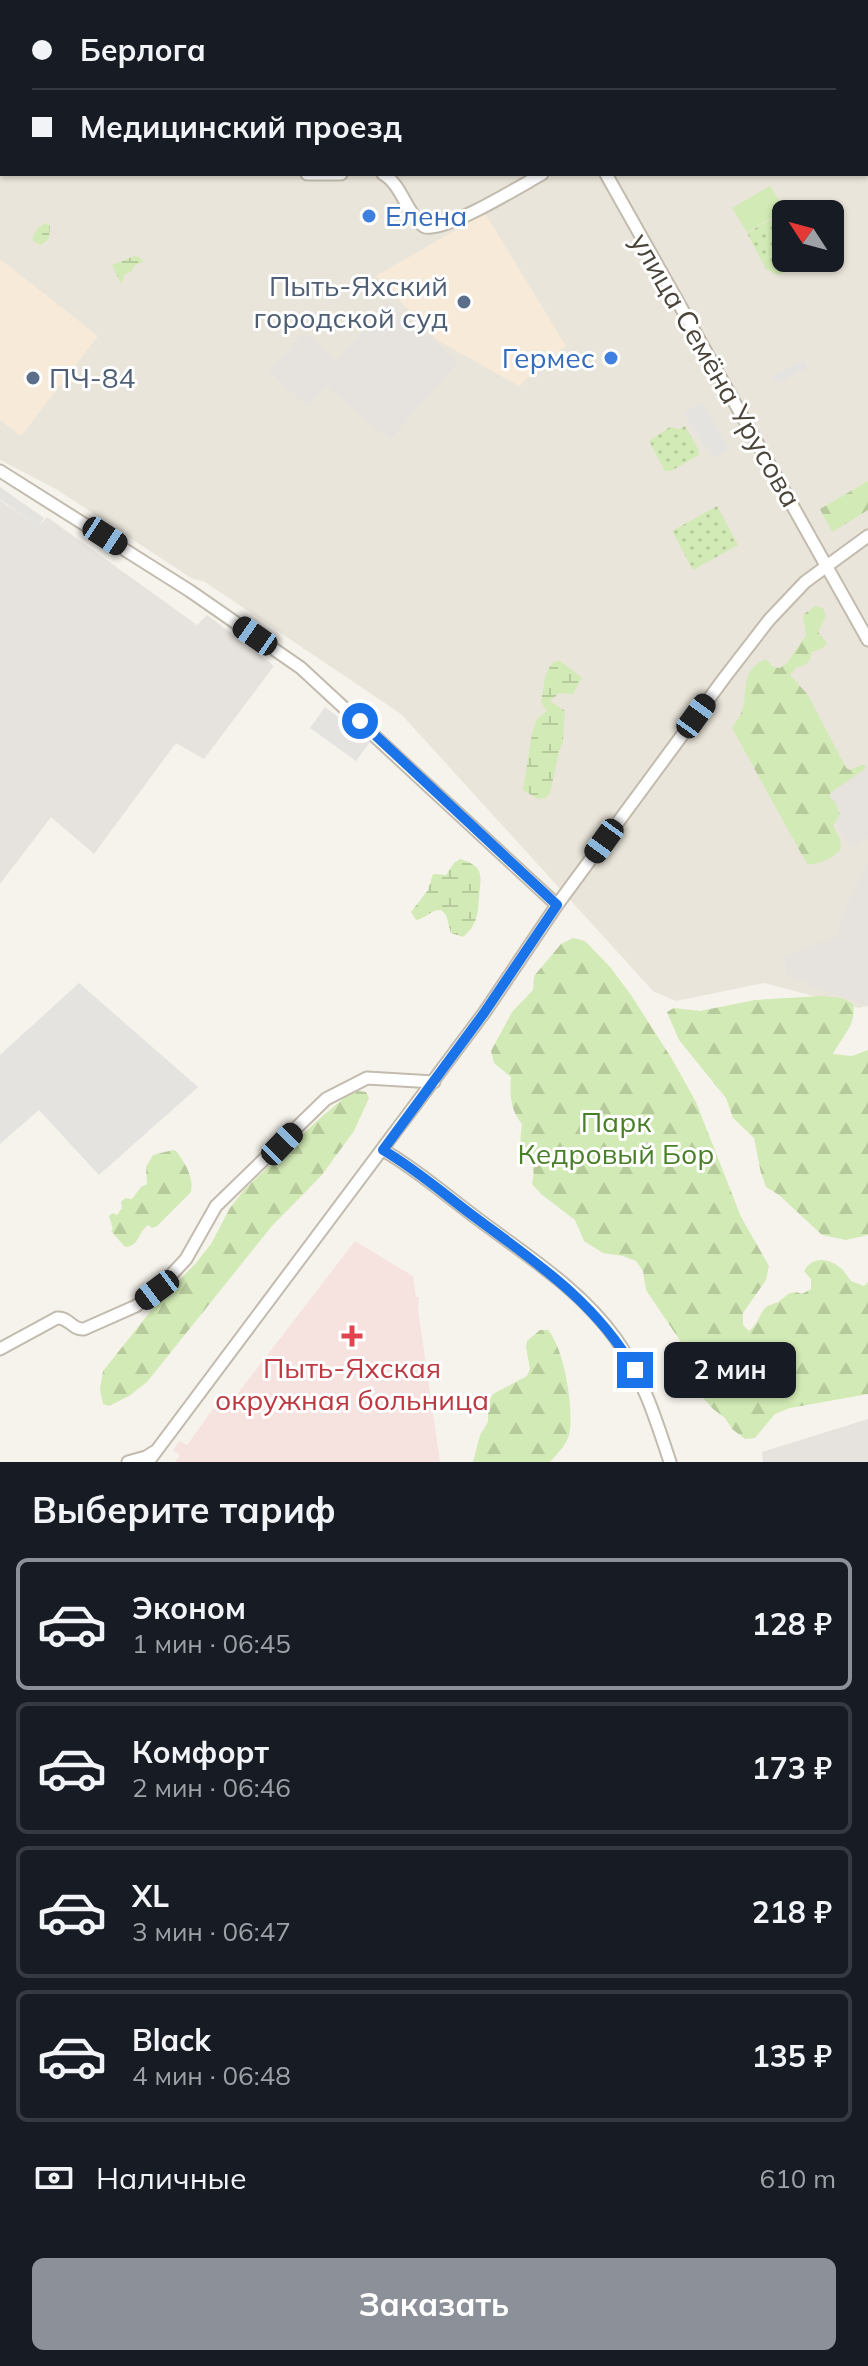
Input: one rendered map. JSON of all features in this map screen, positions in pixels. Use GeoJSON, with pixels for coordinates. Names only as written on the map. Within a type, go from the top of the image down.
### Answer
{"type":"FeatureCollection","features":[{"type":"Feature","properties":{"kind":"street"},"geometry":{"type":"LineString","coordinates":[[386,176],[425,227],[456,220],[538,176]]}},
{"type":"Feature","properties":{"kind":"street","name":"улица Семёна Урусова"},"geometry":{"type":"LineString","coordinates":[[607,176],[868,640]]}},
{"type":"Feature","properties":{"kind":"street"},"geometry":{"type":"LineString","coordinates":[[0,471],[190,591],[301,668],[557,905]]}},
{"type":"Feature","properties":{"kind":"street"},"geometry":{"type":"LineString","coordinates":[[148,1462],[434,1082],[557,905],[769,620],[805,582],[868,536]]}},
{"type":"Feature","properties":{"kind":"street"},"geometry":{"type":"LineString","coordinates":[[0,1349],[57,1318],[84,1329],[136,1306],[157,1290],[186,1259],[216,1206],[326,1099],[367,1078],[434,1082]]}},
{"type":"Feature","properties":{"kind":"street"},"geometry":{"type":"LineString","coordinates":[[383,1150],[550,1273],[592,1311],[614,1337],[635,1370],[652,1407],[670,1462]]}},
{"type":"Feature","properties":{"kind":"street"},"geometry":{"type":"LineString","coordinates":[[128,1462],[146,1457],[157,1449]]}},
{"type":"Feature","properties":{"kind":"shaded area"},"geometry":{"type":"Polygon","coordinates":[[[0,176],[868,176],[868,1006],[859,1008],[764,983],[676,1001],[653,991],[401,714],[205,582],[191,578],[56,489],[0,460],[0,176]]]}},
{"type":"Feature","properties":{"kind":"shaded area"},"geometry":{"type":"Polygon","coordinates":[[[485,213],[566,346],[519,386],[437,340],[376,276],[485,213]]]}},
{"type":"Feature","properties":{"kind":"shaded area","name":"ПЧ-84"},"geometry":{"type":"Polygon","coordinates":[[[0,259],[98,336],[21,436],[0,420],[0,259]]]}},
{"type":"Feature","properties":{"kind":"shaded area"},"geometry":{"type":"Polygon","coordinates":[[[388,302],[458,362],[390,440],[326,386],[308,407],[268,370],[304,332],[336,361],[388,302]]]}},
{"type":"Feature","properties":{"kind":"shaded area"},"geometry":{"type":"Polygon","coordinates":[[[804,360],[808,367],[777,384],[772,377],[804,360]]]}},
{"type":"Feature","properties":{"kind":"shaded area"},"geometry":{"type":"Polygon","coordinates":[[[702,402],[730,449],[714,458],[684,413],[702,402]]]}},
{"type":"Feature","properties":{"kind":"shaded area"},"geometry":{"type":"Polygon","coordinates":[[[0,487],[44,518],[38,527],[0,499],[0,487]]]}},
{"type":"Feature","properties":{"kind":"shaded area"},"geometry":{"type":"Polygon","coordinates":[[[0,500],[38,527],[47,517],[197,625],[207,615],[274,666],[204,759],[176,743],[94,854],[51,817],[0,884],[0,500]]]}},
{"type":"Feature","properties":{"kind":"shaded area"},"geometry":{"type":"Polygon","coordinates":[[[325,707],[370,742],[356,761],[310,728],[325,707]]]}},
{"type":"Feature","properties":{"kind":"shaded area"},"geometry":{"type":"Polygon","coordinates":[[[868,766],[868,838],[851,848],[818,793],[868,766]]]}},
{"type":"Feature","properties":{"kind":"shaded area"},"geometry":{"type":"Polygon","coordinates":[[[868,862],[868,1004],[863,1005],[787,976],[784,955],[837,937],[847,904],[868,862]]]}},
{"type":"Feature","properties":{"kind":"shaded area"},"geometry":{"type":"Polygon","coordinates":[[[79,983],[198,1087],[99,1175],[39,1110],[0,1144],[0,1055],[79,983]]]}},
{"type":"Feature","properties":{"kind":"shaded area","name":"Пыть-Яхская окружная больница"},"geometry":{"type":"Polygon","coordinates":[[[355,1241],[413,1276],[416,1297],[419,1297],[418,1309],[440,1462],[175,1462],[180,1455],[173,1450],[180,1441],[187,1445],[222,1396],[238,1393],[355,1241]]]}},
{"type":"Feature","properties":{"kind":"shaded area"},"geometry":{"type":"Polygon","coordinates":[[[868,1419],[868,1462],[763,1462],[762,1452],[868,1419]]]}},
{"type":"Feature","properties":{"kind":"green space"},"geometry":{"type":"Polygon","coordinates":[[[770,186],[779,200],[772,200],[772,218],[747,232],[732,208],[770,186]]]}},
{"type":"Feature","properties":{"kind":"green space"},"geometry":{"type":"Polygon","coordinates":[[[771,219],[772,272],[766,269],[747,233],[771,219]]]}},
{"type":"Feature","properties":{"kind":"green space"},"geometry":{"type":"Polygon","coordinates":[[[46,223],[50,225],[49,238],[41,245],[33,238],[36,230],[46,223]]]}},
{"type":"Feature","properties":{"kind":"green space"},"geometry":{"type":"Polygon","coordinates":[[[135,256],[143,262],[125,274],[121,284],[112,265],[135,256]]]}},
{"type":"Feature","properties":{"kind":"green space"},"geometry":{"type":"Polygon","coordinates":[[[685,426],[699,455],[671,471],[665,471],[649,441],[670,427],[679,429],[685,426]]]}},
{"type":"Feature","properties":{"kind":"green space"},"geometry":{"type":"Polygon","coordinates":[[[868,481],[868,510],[832,532],[820,509],[868,481]]]}},
{"type":"Feature","properties":{"kind":"green space"},"geometry":{"type":"Polygon","coordinates":[[[717,506],[738,545],[693,570],[672,531],[717,506]]]}},
{"type":"Feature","properties":{"kind":"green space"},"geometry":{"type":"Polygon","coordinates":[[[815,606],[823,608],[826,616],[818,632],[827,643],[812,652],[808,662],[790,675],[808,695],[846,768],[850,770],[865,765],[865,769],[830,793],[840,814],[833,826],[841,849],[826,860],[807,864],[732,728],[742,711],[746,681],[752,669],[766,659],[773,667],[780,668],[787,663],[806,635],[803,615],[815,606]]]}},
{"type":"Feature","properties":{"kind":"green space"},"geometry":{"type":"Polygon","coordinates":[[[560,661],[581,679],[573,694],[559,693],[550,701],[565,711],[563,742],[550,793],[546,798],[538,799],[523,790],[532,733],[537,719],[547,711],[541,702],[546,673],[553,662],[560,661]]]}},
{"type":"Feature","properties":{"kind":"green space"},"geometry":{"type":"Polygon","coordinates":[[[460,859],[474,865],[480,873],[476,919],[463,937],[451,933],[446,915],[441,910],[416,920],[411,912],[428,890],[433,874],[446,875],[460,859]]]}},
{"type":"Feature","properties":{"kind":"green space","name":"Парк Кедровый Бор"},"geometry":{"type":"Polygon","coordinates":[[[573,938],[585,941],[610,967],[672,1059],[696,1102],[741,1217],[769,1266],[766,1280],[743,1313],[743,1325],[749,1331],[766,1307],[792,1293],[802,1294],[811,1289],[811,1279],[804,1271],[817,1260],[838,1266],[853,1282],[864,1286],[868,1282],[868,1394],[790,1408],[775,1414],[755,1438],[745,1439],[703,1398],[693,1360],[646,1290],[643,1271],[636,1261],[603,1253],[584,1241],[575,1220],[532,1184],[533,1168],[521,1145],[522,1124],[512,1102],[511,1077],[494,1063],[491,1051],[512,1012],[533,990],[534,976],[561,944],[573,938]]]}},
{"type":"Feature","properties":{"kind":"green space","name":"Парк Кедровый Бор"},"geometry":{"type":"Polygon","coordinates":[[[821,996],[842,998],[853,1004],[851,1024],[833,1054],[852,1056],[868,1050],[868,1235],[846,1240],[822,1235],[766,1187],[754,1138],[733,1118],[726,1098],[679,1040],[667,1012],[674,1008],[700,1011],[755,1000],[821,996]]]}},
{"type":"Feature","properties":{"kind":"green space"},"geometry":{"type":"Polygon","coordinates":[[[358,1091],[366,1092],[369,1098],[354,1131],[321,1176],[271,1227],[147,1382],[109,1406],[103,1404],[100,1389],[103,1371],[154,1307],[211,1244],[230,1208],[245,1189],[317,1121],[344,1098],[358,1091]]]}},
{"type":"Feature","properties":{"kind":"green space"},"geometry":{"type":"Polygon","coordinates":[[[173,1150],[188,1170],[191,1192],[157,1226],[152,1228],[148,1225],[133,1245],[125,1247],[111,1231],[109,1216],[113,1213],[117,1215],[122,1208],[121,1202],[125,1198],[132,1199],[147,1184],[146,1167],[153,1155],[173,1150]]]}},
{"type":"Feature","properties":{"kind":"green space"},"geometry":{"type":"Polygon","coordinates":[[[540,1330],[548,1330],[554,1338],[566,1377],[571,1419],[566,1443],[550,1462],[473,1462],[480,1435],[488,1422],[488,1402],[493,1394],[527,1376],[530,1369],[527,1341],[540,1330]]]}},
{"type":"Feature","properties":{"kind":"place","name":"Елена"},"geometry":{"type":"Point","coordinates":[369,216]}},
{"type":"Feature","properties":{"kind":"place","name":"Пыть-Яхский городской суд"},"geometry":{"type":"Point","coordinates":[464,302]}},
{"type":"Feature","properties":{"kind":"place","name":"Гермес"},"geometry":{"type":"Point","coordinates":[611,358]}},
{"type":"Feature","properties":{"kind":"place","name":"ПЧ-84"},"geometry":{"type":"Point","coordinates":[33,378]}},
{"type":"Feature","properties":{"kind":"place","name":"Пыть-Яхская окружная больница"},"geometry":{"type":"Point","coordinates":[352,1336]}},
{"type":"Feature","properties":{"kind":"route"},"geometry":{"type":"LineString","coordinates":[[360,721],[557,905],[484,1013],[383,1150],[550,1273],[592,1311],[614,1337],[635,1370]]}}]}
